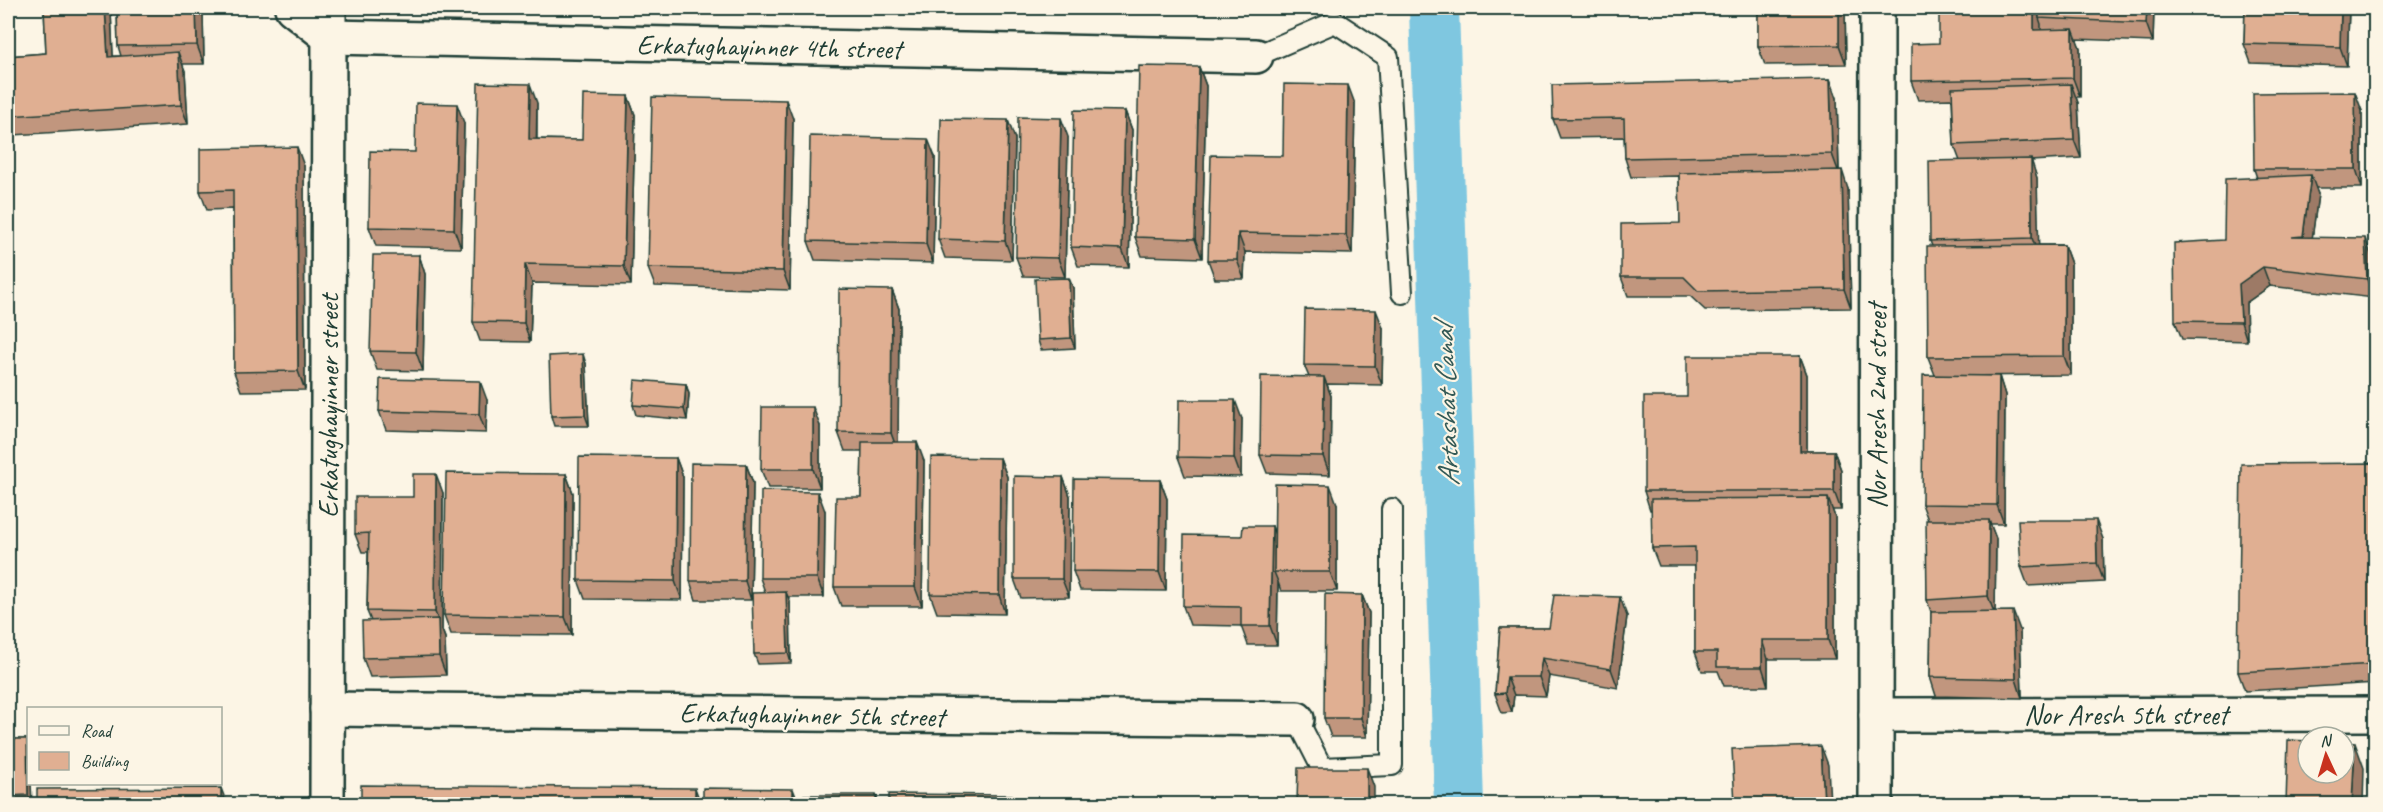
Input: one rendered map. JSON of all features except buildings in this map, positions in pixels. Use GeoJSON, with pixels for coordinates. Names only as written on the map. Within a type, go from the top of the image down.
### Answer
{"type":"FeatureCollection","features":[{"type":"Feature","properties":{"kind":"street"},"geometry":{"type":"LineString","coordinates":[[292,8],[329,22]]}},
{"type":"Feature","properties":{"kind":"street","name":"Nor Aresh 2nd street"},"geometry":{"type":"LineString","coordinates":[[1876,804],[1877,8]]}},
{"type":"Feature","properties":{"kind":"street","name":"Erkatughayinner 4th street"},"geometry":{"type":"LineString","coordinates":[[329,22],[1256,56]]}},
{"type":"Feature","properties":{"kind":"street","name":"Erkatughayinner street"},"geometry":{"type":"LineString","coordinates":[[327,804],[329,22]]}},
{"type":"Feature","properties":{"kind":"street","name":"Erkatughayinner 5th street"},"geometry":{"type":"LineString","coordinates":[[327,709],[1297,719]]}},
{"type":"Feature","properties":{"kind":"street","name":"Nor Aresh 5th street"},"geometry":{"type":"LineString","coordinates":[[1876,715],[2376,714]]}},
{"type":"Feature","properties":{"kind":"lane"},"geometry":{"type":"LineString","coordinates":[[1256,56],[1335,22],[1388,57],[1402,293]]}},
{"type":"Feature","properties":{"kind":"lane"},"geometry":{"type":"LineString","coordinates":[[1297,719],[1322,768],[1392,765],[1392,509]]}},
{"type":"Feature","properties":{"kind":"waterway","name":"Artashat Canal"},"geometry":{"type":"LineString","coordinates":[[1434,8],[1459,804]]}}]}
